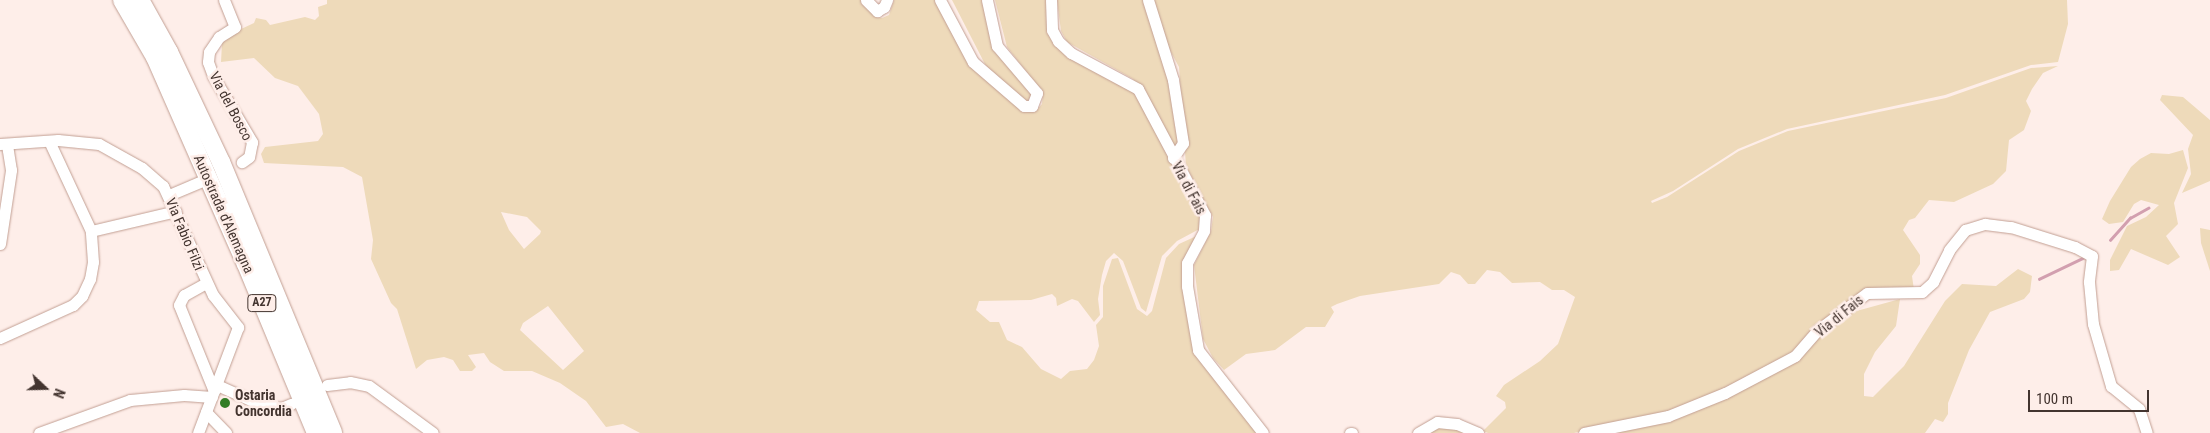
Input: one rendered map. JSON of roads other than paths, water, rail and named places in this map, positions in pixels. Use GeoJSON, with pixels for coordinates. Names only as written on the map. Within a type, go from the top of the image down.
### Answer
{"type":"FeatureCollection","features":[{"type":"Feature","properties":{"kind":"highway","name":"Autostrada d'Alemagna"},"geometry":{"type":"LineString","coordinates":[[122,0],[155,57],[246,264],[316,433]]}},
{"type":"Feature","properties":{"kind":"highway","name":"Autostrada d'Alemagna"},"geometry":{"type":"LineString","coordinates":[[140,0],[169,52],[221,162],[334,433]]}},
{"type":"Feature","properties":{"kind":"street","name":"Via del Bosco"},"geometry":{"type":"LineString","coordinates":[[224,0],[235,27],[218,37],[209,52],[208,62],[213,76],[252,142],[249,157],[242,162]]}},
{"type":"Feature","properties":{"kind":"street"},"geometry":{"type":"LineString","coordinates":[[866,0],[877,11],[884,7],[887,0]]}},
{"type":"Feature","properties":{"kind":"street"},"geometry":{"type":"LineString","coordinates":[[940,0],[973,62],[1024,106],[1032,106],[1037,93],[997,46],[987,0]]}},
{"type":"Feature","properties":{"kind":"street","name":"Via di Fais"},"geometry":{"type":"LineString","coordinates":[[1051,0],[1052,30],[1058,41],[1071,53],[1138,89],[1205,215],[1204,231],[1186,263],[1198,350],[1263,433]]}},
{"type":"Feature","properties":{"kind":"street"},"geometry":{"type":"LineString","coordinates":[[1148,0],[1173,80],[1183,143],[1173,158]]}},
{"type":"Feature","properties":{"kind":"street"},"geometry":{"type":"LineString","coordinates":[[0,338],[73,305],[82,296],[94,262],[91,232],[49,141]]}},
{"type":"Feature","properties":{"kind":"street","name":"Via Fabio Filzi"},"geometry":{"type":"LineString","coordinates":[[4,144],[49,141],[99,144],[154,177],[169,195],[206,283],[238,327],[214,391]]}},
{"type":"Feature","properties":{"kind":"street"},"geometry":{"type":"LineString","coordinates":[[0,244],[11,170],[4,144]]}},
{"type":"Feature","properties":{"kind":"street"},"geometry":{"type":"LineString","coordinates":[[169,195],[199,182]]}},
{"type":"Feature","properties":{"kind":"street"},"geometry":{"type":"LineString","coordinates":[[91,232],[176,211]]}},
{"type":"Feature","properties":{"kind":"street","name":"Via di Fais"},"geometry":{"type":"LineString","coordinates":[[1584,433],[1668,416],[1726,393],[1795,356],[1818,330],[1867,293],[1922,292],[1932,282],[1949,250],[1965,230],[1985,224],[2011,227],[2075,246],[2092,256],[2088,282],[2093,324],[2110,386],[2139,409],[2147,433]]}},
{"type":"Feature","properties":{"kind":"street"},"geometry":{"type":"LineString","coordinates":[[198,433],[214,391],[179,306],[184,295],[206,283]]}},
{"type":"Feature","properties":{"kind":"street"},"geometry":{"type":"LineString","coordinates":[[327,385],[350,382],[369,386],[432,433]]}},
{"type":"Feature","properties":{"kind":"street"},"geometry":{"type":"LineString","coordinates":[[39,433],[130,400],[214,391],[262,405],[281,408],[291,404]]}},
{"type":"Feature","properties":{"kind":"street"},"geometry":{"type":"LineString","coordinates":[[206,412],[226,433]]}},
{"type":"Feature","properties":{"kind":"street"},"geometry":{"type":"LineString","coordinates":[[1418,433],[1438,422],[1457,424],[1478,433]]}},
{"type":"Feature","properties":{"kind":"waterway"},"geometry":{"type":"LineString","coordinates":[[2110,240],[2130,218],[2148,208]]}},
{"type":"Feature","properties":{"kind":"waterway"},"geometry":{"type":"LineString","coordinates":[[2039,279],[2085,257]]}},
{"type":"Feature","properties":{"kind":"place","name":"Ostaria Concordia"},"geometry":{"type":"Point","coordinates":[225,403]}}]}
